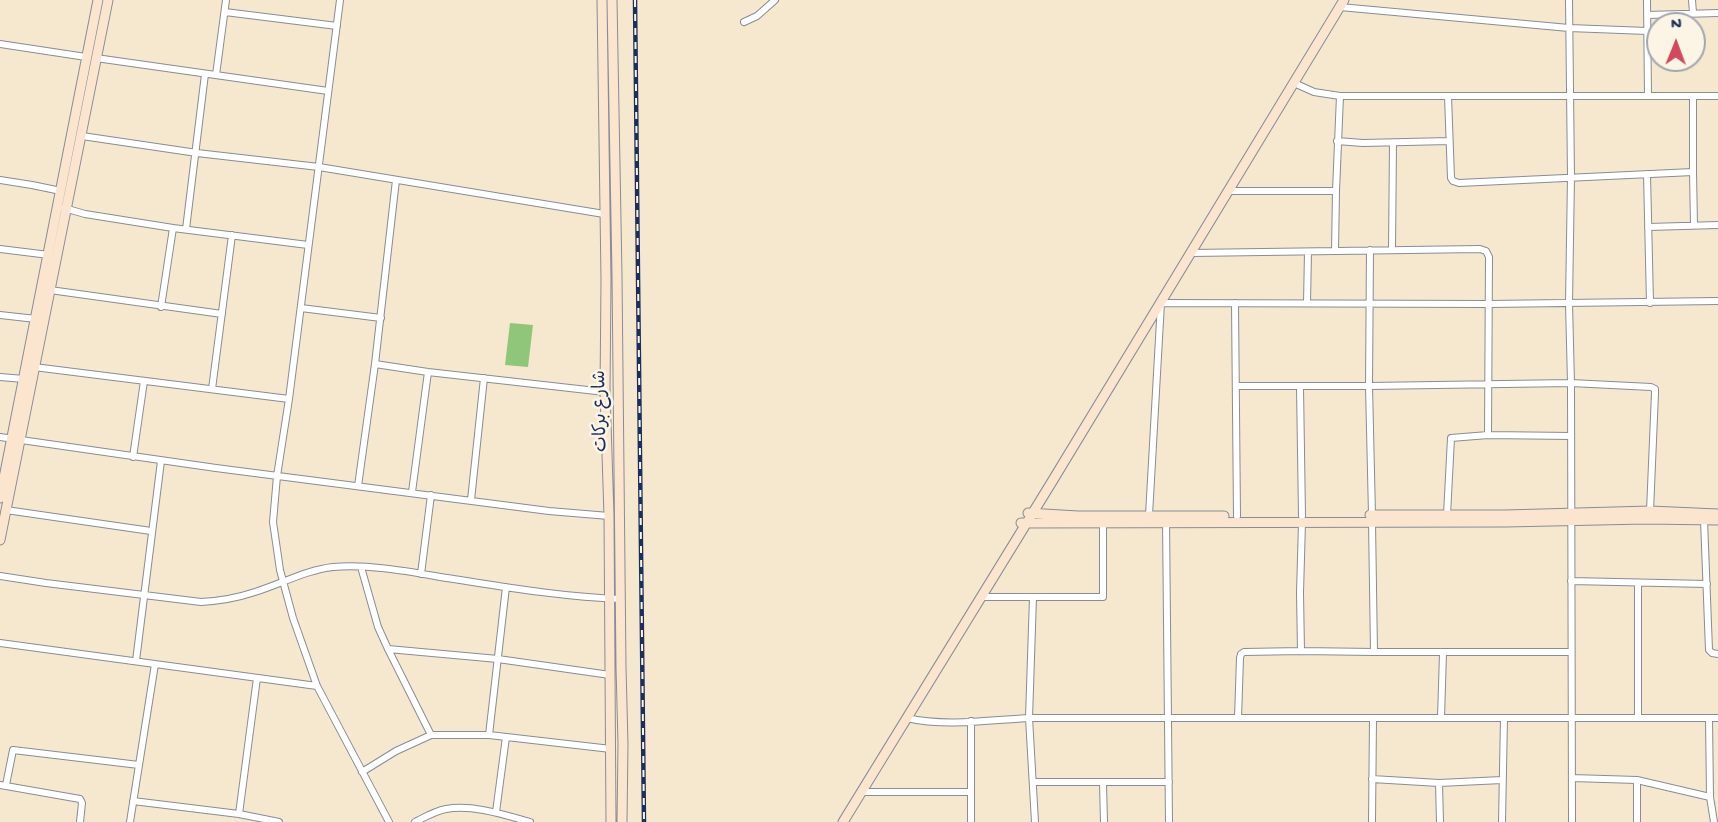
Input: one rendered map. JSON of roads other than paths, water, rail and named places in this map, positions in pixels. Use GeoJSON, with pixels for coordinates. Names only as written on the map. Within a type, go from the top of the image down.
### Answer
{"type":"FeatureCollection","features":[{"type":"Feature","properties":{"kind":"street"},"geometry":{"type":"LineString","coordinates":[[0,540],[24,379],[48,255],[82,136],[98,0]]}},
{"type":"Feature","properties":{"kind":"street"},"geometry":{"type":"LineString","coordinates":[[0,498],[34,367],[50,290],[62,208],[61,192],[91,57],[108,0]]}},
{"type":"Feature","properties":{"kind":"street"},"geometry":{"type":"LineString","coordinates":[[216,75],[226,0]]}},
{"type":"Feature","properties":{"kind":"street"},"geometry":{"type":"LineString","coordinates":[[340,0],[277,476],[273,522],[276,554],[283,582],[317,686],[389,822]]}},
{"type":"Feature","properties":{"kind":"street","name":"شارع بركات"},"geometry":{"type":"LineString","coordinates":[[602,0],[611,822]]}},
{"type":"Feature","properties":{"kind":"street","name":"شارع بركات"},"geometry":{"type":"LineString","coordinates":[[612,0],[622,822]]}},
{"type":"Feature","properties":{"kind":"street"},"geometry":{"type":"LineString","coordinates":[[744,21],[757,16],[775,0]]}},
{"type":"Feature","properties":{"kind":"street"},"geometry":{"type":"LineString","coordinates":[[1569,0],[1572,822]]}},
{"type":"Feature","properties":{"kind":"street"},"geometry":{"type":"LineString","coordinates":[[1029,513],[1341,2],[1569,27],[1646,31]]}},
{"type":"Feature","properties":{"kind":"street"},"geometry":{"type":"LineString","coordinates":[[225,12],[337,26]]}},
{"type":"Feature","properties":{"kind":"street"},"geometry":{"type":"LineString","coordinates":[[837,822],[1161,303],[1294,83],[1320,35]]}},
{"type":"Feature","properties":{"kind":"street"},"geometry":{"type":"LineString","coordinates":[[0,44],[328,91]]}},
{"type":"Feature","properties":{"kind":"street"},"geometry":{"type":"LineString","coordinates":[[1648,72],[1648,96]]}},
{"type":"Feature","properties":{"kind":"street"},"geometry":{"type":"LineString","coordinates":[[186,229],[205,74]]}},
{"type":"Feature","properties":{"kind":"street"},"geometry":{"type":"LineString","coordinates":[[1294,83],[1314,92],[1340,96],[1718,96]]}},
{"type":"Feature","properties":{"kind":"street"},"geometry":{"type":"LineString","coordinates":[[1335,251],[1340,96]]}},
{"type":"Feature","properties":{"kind":"street"},"geometry":{"type":"LineString","coordinates":[[1448,96],[1451,178],[1459,183],[1693,172]]}},
{"type":"Feature","properties":{"kind":"street"},"geometry":{"type":"LineString","coordinates":[[1693,96],[1695,225]]}},
{"type":"Feature","properties":{"kind":"street"},"geometry":{"type":"LineString","coordinates":[[82,136],[197,153],[319,167],[604,214]]}},
{"type":"Feature","properties":{"kind":"street"},"geometry":{"type":"LineString","coordinates":[[1337,141],[1393,143],[1449,141]]}},
{"type":"Feature","properties":{"kind":"street"},"geometry":{"type":"LineString","coordinates":[[1392,250],[1393,143]]}},
{"type":"Feature","properties":{"kind":"street"},"geometry":{"type":"LineString","coordinates":[[1647,174],[1650,303]]}},
{"type":"Feature","properties":{"kind":"street"},"geometry":{"type":"LineString","coordinates":[[0,180],[61,192]]}},
{"type":"Feature","properties":{"kind":"street"},"geometry":{"type":"LineString","coordinates":[[358,486],[381,318],[396,180]]}},
{"type":"Feature","properties":{"kind":"street"},"geometry":{"type":"LineString","coordinates":[[1229,191],[1336,191]]}},
{"type":"Feature","properties":{"kind":"street"},"geometry":{"type":"LineString","coordinates":[[62,208],[85,214],[173,228],[308,244]]}},
{"type":"Feature","properties":{"kind":"street"},"geometry":{"type":"LineString","coordinates":[[1648,227],[1718,225]]}},
{"type":"Feature","properties":{"kind":"street"},"geometry":{"type":"LineString","coordinates":[[161,307],[173,228]]}},
{"type":"Feature","properties":{"kind":"street"},"geometry":{"type":"LineString","coordinates":[[212,389],[232,235]]}},
{"type":"Feature","properties":{"kind":"street"},"geometry":{"type":"LineString","coordinates":[[0,249],[48,255]]}},
{"type":"Feature","properties":{"kind":"street"},"geometry":{"type":"LineString","coordinates":[[1191,253],[1480,249],[1486,251],[1489,257],[1488,435]]}},
{"type":"Feature","properties":{"kind":"street"},"geometry":{"type":"LineString","coordinates":[[1370,250],[1374,652]]}},
{"type":"Feature","properties":{"kind":"street"},"geometry":{"type":"LineString","coordinates":[[1307,303],[1308,252]]}},
{"type":"Feature","properties":{"kind":"street"},"geometry":{"type":"LineString","coordinates":[[50,290],[222,314]]}},
{"type":"Feature","properties":{"kind":"street"},"geometry":{"type":"LineString","coordinates":[[1161,303],[1489,304],[1718,301]]}},
{"type":"Feature","properties":{"kind":"street"},"geometry":{"type":"LineString","coordinates":[[1149,515],[1161,303]]}},
{"type":"Feature","properties":{"kind":"street"},"geometry":{"type":"LineString","coordinates":[[1235,303],[1237,516]]}},
{"type":"Feature","properties":{"kind":"street"},"geometry":{"type":"LineString","coordinates":[[301,308],[381,318]]}},
{"type":"Feature","properties":{"kind":"street"},"geometry":{"type":"LineString","coordinates":[[0,315],[36,319]]}},
{"type":"Feature","properties":{"kind":"street"},"geometry":{"type":"LineString","coordinates":[[375,364],[605,392]]}},
{"type":"Feature","properties":{"kind":"street"},"geometry":{"type":"LineString","coordinates":[[34,367],[289,399]]}},
{"type":"Feature","properties":{"kind":"street"},"geometry":{"type":"LineString","coordinates":[[412,492],[428,372]]}},
{"type":"Feature","properties":{"kind":"street"},"geometry":{"type":"LineString","coordinates":[[0,377],[24,379]]}},
{"type":"Feature","properties":{"kind":"street"},"geometry":{"type":"LineString","coordinates":[[471,500],[484,378]]}},
{"type":"Feature","properties":{"kind":"street"},"geometry":{"type":"LineString","coordinates":[[133,457],[144,381]]}},
{"type":"Feature","properties":{"kind":"street"},"geometry":{"type":"LineString","coordinates":[[1237,386],[1571,383],[1652,387],[1654,389],[1650,511]]}},
{"type":"Feature","properties":{"kind":"street"},"geometry":{"type":"LineString","coordinates":[[1300,387],[1301,651]]}},
{"type":"Feature","properties":{"kind":"street"},"geometry":{"type":"LineString","coordinates":[[1447,515],[1451,438],[1488,435],[1571,436]]}},
{"type":"Feature","properties":{"kind":"street"},"geometry":{"type":"LineString","coordinates":[[0,437],[161,461],[549,511],[609,516]]}},
{"type":"Feature","properties":{"kind":"street"},"geometry":{"type":"LineString","coordinates":[[136,661],[161,461]]}},
{"type":"Feature","properties":{"kind":"street"},"geometry":{"type":"LineString","coordinates":[[421,574],[431,495]]}},
{"type":"Feature","properties":{"kind":"street"},"geometry":{"type":"LineString","coordinates":[[6,510],[151,531]]}},
{"type":"Feature","properties":{"kind":"street"},"geometry":{"type":"LineString","coordinates":[[1029,513],[1078,516],[1149,515],[1166,518],[1302,519],[1571,517],[1650,511],[1718,514]]}},
{"type":"Feature","properties":{"kind":"street"},"geometry":{"type":"LineString","coordinates":[[1372,518],[1447,515],[1718,520]]}},
{"type":"Feature","properties":{"kind":"street"},"geometry":{"type":"LineString","coordinates":[[1022,523],[1237,516],[1302,519]]}},
{"type":"Feature","properties":{"kind":"street"},"geometry":{"type":"LineString","coordinates":[[1166,518],[1169,822]]}},
{"type":"Feature","properties":{"kind":"street"},"geometry":{"type":"LineString","coordinates":[[1704,520],[1709,650],[1718,654]]}},
{"type":"Feature","properties":{"kind":"street"},"geometry":{"type":"LineString","coordinates":[[981,597],[1103,597],[1103,522]]}},
{"type":"Feature","properties":{"kind":"street"},"geometry":{"type":"LineString","coordinates":[[843,822],[981,597],[1022,523]]}},
{"type":"Feature","properties":{"kind":"street"},"geometry":{"type":"LineString","coordinates":[[0,576],[201,602],[225,600],[254,593],[308,572],[333,567],[361,567],[506,587],[621,599]]}},
{"type":"Feature","properties":{"kind":"street"},"geometry":{"type":"LineString","coordinates":[[361,567],[378,627],[431,735]]}},
{"type":"Feature","properties":{"kind":"street"},"geometry":{"type":"LineString","coordinates":[[1571,581],[1707,584]]}},
{"type":"Feature","properties":{"kind":"street"},"geometry":{"type":"LineString","coordinates":[[1638,583],[1638,717]]}},
{"type":"Feature","properties":{"kind":"street"},"geometry":{"type":"LineString","coordinates":[[489,735],[506,587]]}},
{"type":"Feature","properties":{"kind":"street"},"geometry":{"type":"LineString","coordinates":[[1033,597],[1029,717],[1035,822]]}},
{"type":"Feature","properties":{"kind":"street"},"geometry":{"type":"LineString","coordinates":[[0,643],[317,686]]}},
{"type":"Feature","properties":{"kind":"street"},"geometry":{"type":"LineString","coordinates":[[388,649],[498,659],[610,675]]}},
{"type":"Feature","properties":{"kind":"street"},"geometry":{"type":"LineString","coordinates":[[1238,718],[1241,654],[1244,652],[1571,652]]}},
{"type":"Feature","properties":{"kind":"street"},"geometry":{"type":"LineString","coordinates":[[1441,718],[1443,653]]}},
{"type":"Feature","properties":{"kind":"street"},"geometry":{"type":"LineString","coordinates":[[129,822],[155,664]]}},
{"type":"Feature","properties":{"kind":"street"},"geometry":{"type":"LineString","coordinates":[[239,814],[256,678]]}},
{"type":"Feature","properties":{"kind":"street"},"geometry":{"type":"LineString","coordinates":[[907,718],[971,721],[1029,717],[1718,718]]}},
{"type":"Feature","properties":{"kind":"street"},"geometry":{"type":"LineString","coordinates":[[1502,822],[1504,718]]}},
{"type":"Feature","properties":{"kind":"street"},"geometry":{"type":"LineString","coordinates":[[1709,718],[1710,797],[1714,822]]}},
{"type":"Feature","properties":{"kind":"street"},"geometry":{"type":"LineString","coordinates":[[1372,822],[1373,719]]}},
{"type":"Feature","properties":{"kind":"street"},"geometry":{"type":"LineString","coordinates":[[971,721],[971,822]]}},
{"type":"Feature","properties":{"kind":"street"},"geometry":{"type":"LineString","coordinates":[[362,772],[396,751],[431,735],[489,735],[611,749]]}},
{"type":"Feature","properties":{"kind":"street"},"geometry":{"type":"LineString","coordinates":[[496,812],[506,737]]}},
{"type":"Feature","properties":{"kind":"street"},"geometry":{"type":"LineString","coordinates":[[80,822],[82,803],[80,799],[3,785],[13,750],[139,765]]}},
{"type":"Feature","properties":{"kind":"street"},"geometry":{"type":"LineString","coordinates":[[1572,778],[1637,780],[1710,797]]}},
{"type":"Feature","properties":{"kind":"street"},"geometry":{"type":"LineString","coordinates":[[1372,779],[1438,783],[1502,780]]}},
{"type":"Feature","properties":{"kind":"street"},"geometry":{"type":"LineString","coordinates":[[1637,780],[1637,822]]}},
{"type":"Feature","properties":{"kind":"street"},"geometry":{"type":"LineString","coordinates":[[1034,782],[1169,782]]}},
{"type":"Feature","properties":{"kind":"street"},"geometry":{"type":"LineString","coordinates":[[1103,783],[1104,822]]}},
{"type":"Feature","properties":{"kind":"street"},"geometry":{"type":"LineString","coordinates":[[1438,783],[1440,822]]}},
{"type":"Feature","properties":{"kind":"street"},"geometry":{"type":"LineString","coordinates":[[862,792],[970,792]]}},
{"type":"Feature","properties":{"kind":"street"},"geometry":{"type":"LineString","coordinates":[[133,801],[239,814],[279,822]]}},
{"type":"Feature","properties":{"kind":"street"},"geometry":{"type":"LineString","coordinates":[[415,822],[448,808],[496,812],[530,822]]}},
{"type":"Feature","properties":{"kind":"railway"},"geometry":{"type":"LineString","coordinates":[[635,0],[644,822]]}}]}
